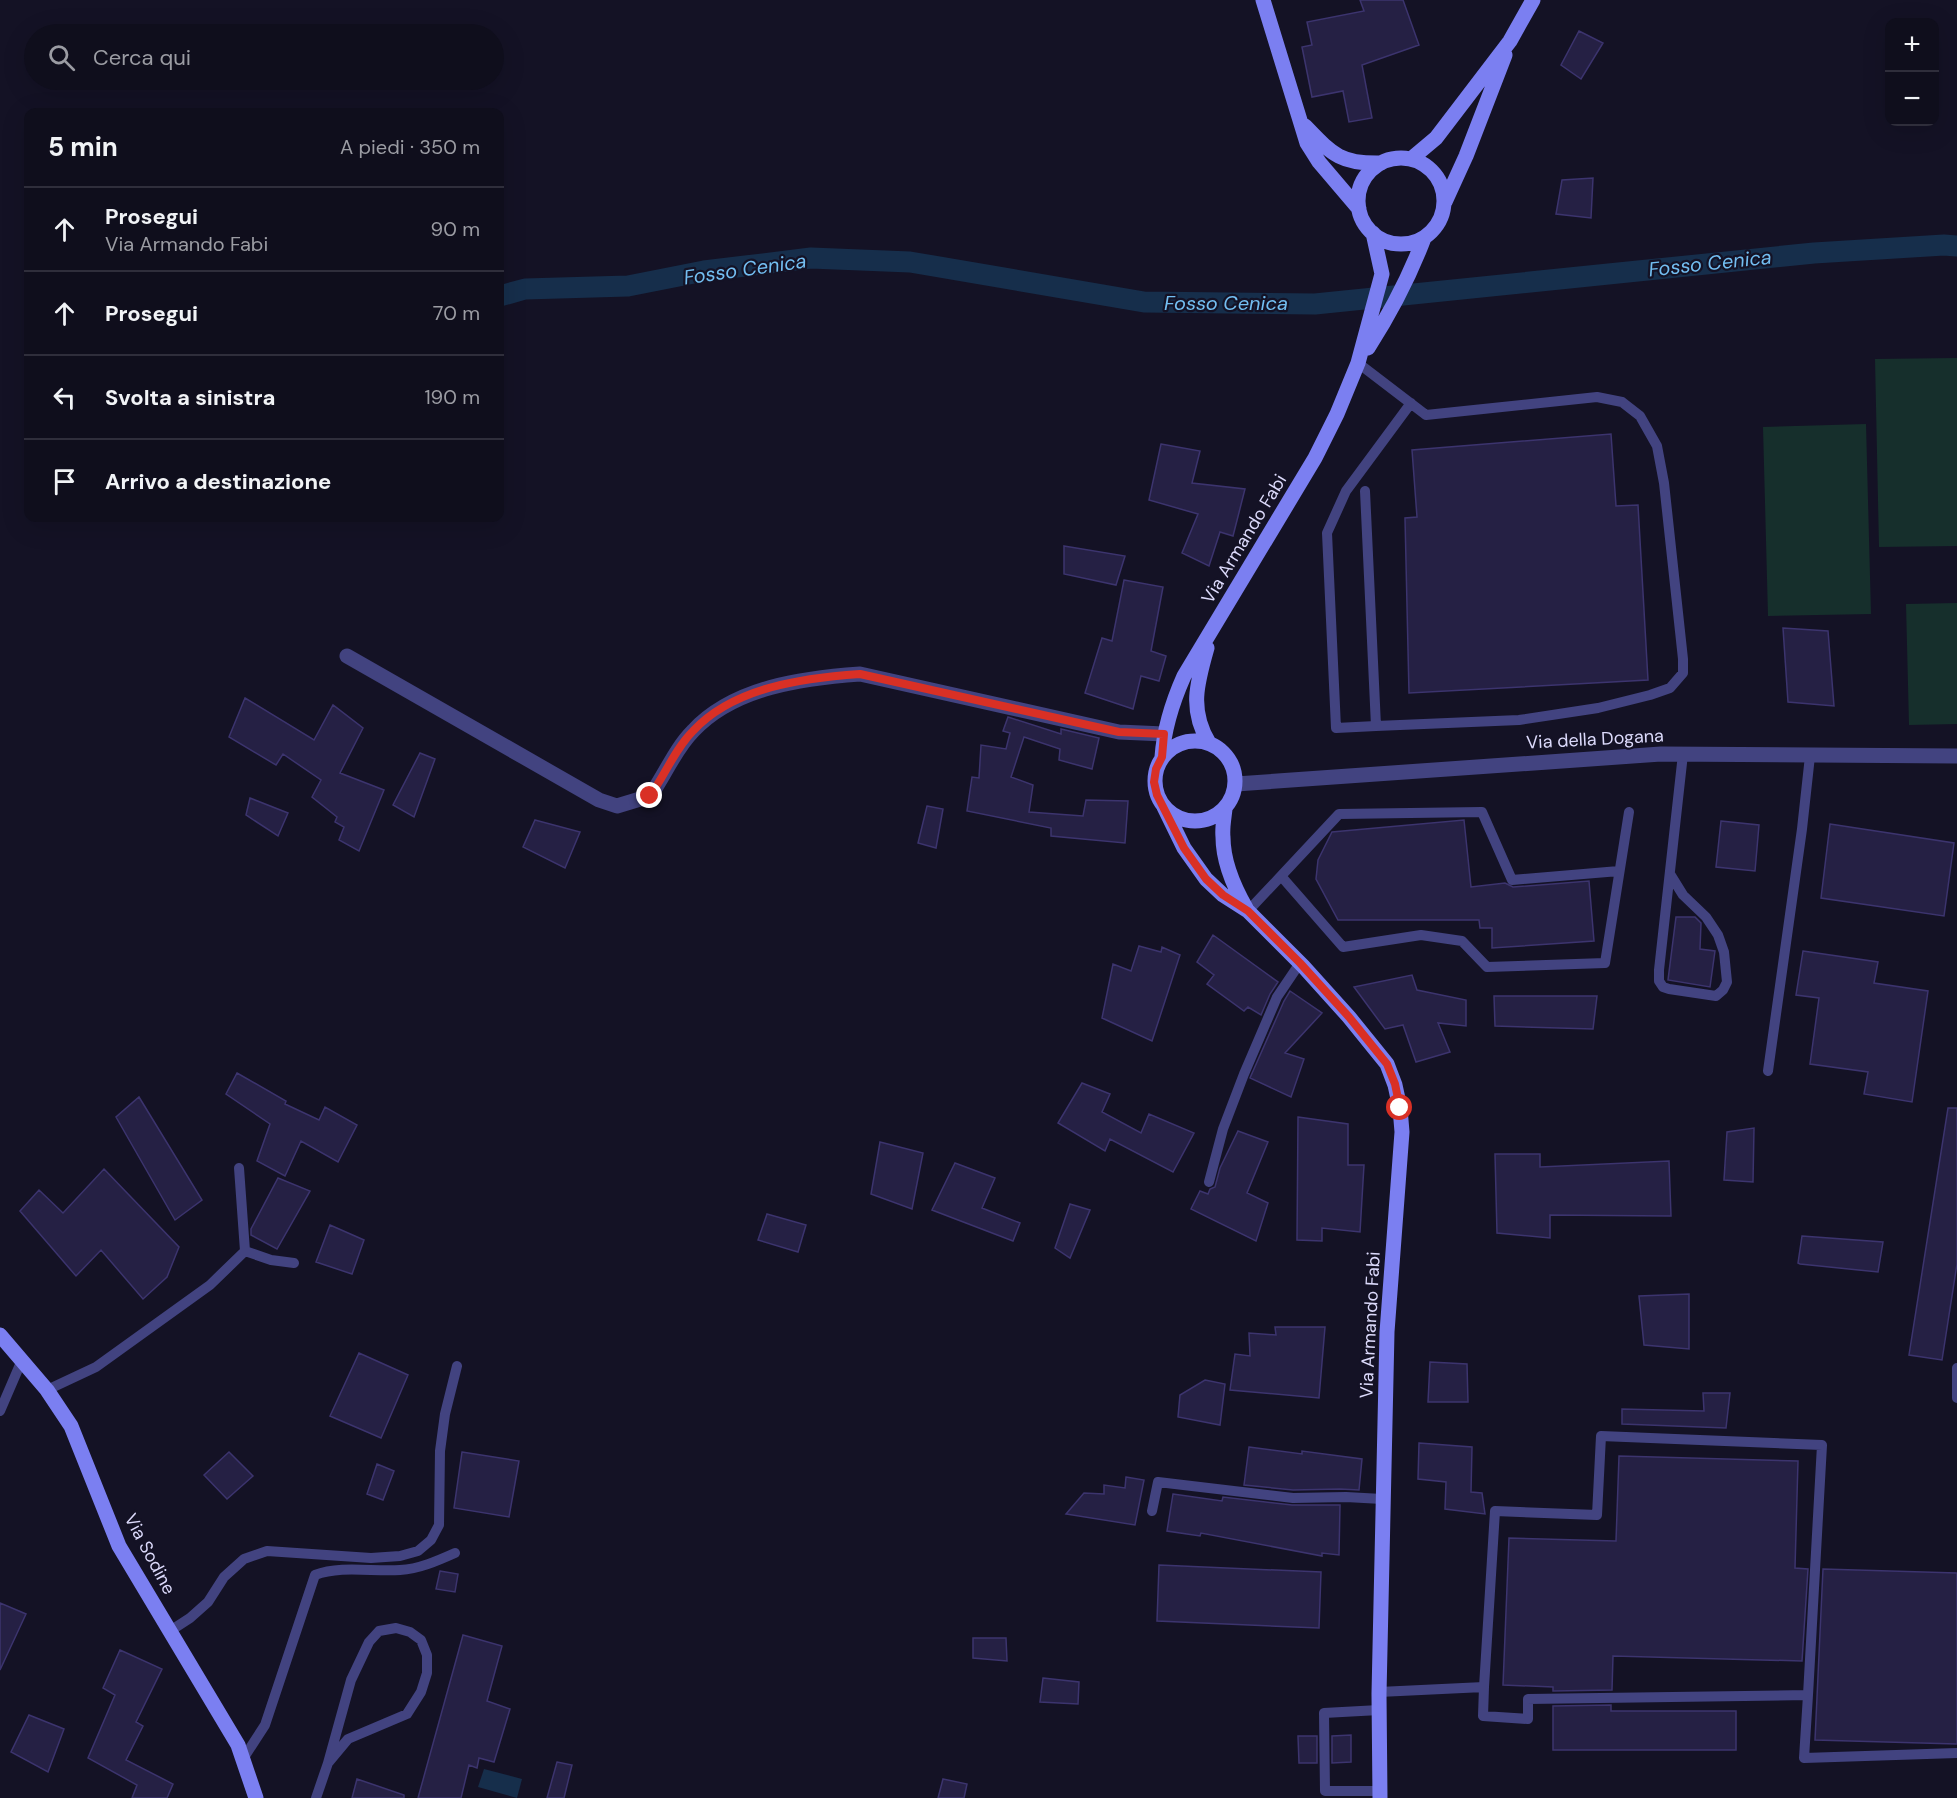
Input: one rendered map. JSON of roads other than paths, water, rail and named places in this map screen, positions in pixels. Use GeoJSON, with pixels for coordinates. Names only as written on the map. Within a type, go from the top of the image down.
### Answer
{"type":"FeatureCollection","features":[{"type":"Feature","properties":{"kind":"street"},"geometry":{"type":"LineString","coordinates":[[1263,0],[1308,143],[1319,162],[1359,209]]}},
{"type":"Feature","properties":{"kind":"street"},"geometry":{"type":"LineString","coordinates":[[1411,159],[1436,138],[1510,41],[1533,0]]}},
{"type":"Feature","properties":{"kind":"street"},"geometry":{"type":"LineString","coordinates":[[1445,202],[1443,187],[1436,174],[1425,164],[1411,159],[1395,158],[1371,170],[1362,182],[1358,196],[1359,209],[1364,222],[1373,233],[1384,240],[1397,244],[1411,243],[1424,238],[1434,229],[1442,216],[1445,202],[1466,156],[1510,41]]}},
{"type":"Feature","properties":{"kind":"street"},"geometry":{"type":"LineString","coordinates":[[1300,121],[1329,151],[1341,158],[1365,164],[1382,163]]}},
{"type":"Feature","properties":{"kind":"street","name":"Via Armando Fabi"},"geometry":{"type":"LineString","coordinates":[[1162,757],[1164,734],[1172,704],[1184,676],[1315,458],[1337,414],[1358,363],[1382,274],[1373,233]]}},
{"type":"Feature","properties":{"kind":"street","name":"Via Armando Fabi"},"geometry":{"type":"LineString","coordinates":[[1358,363],[1390,313],[1411,273],[1424,238]]}},
{"type":"Feature","properties":{"kind":"street"},"geometry":{"type":"LineString","coordinates":[[1209,743],[1201,730],[1196,702],[1198,681],[1211,631]]}},
{"type":"Feature","properties":{"kind":"street"},"geometry":{"type":"LineString","coordinates":[[347,656],[599,800],[617,806],[650,796],[677,751],[693,730],[723,707],[751,693],[830,676],[860,674],[1119,732],[1164,734]]}},
{"type":"Feature","properties":{"kind":"street"},"geometry":{"type":"LineString","coordinates":[[1164,807],[1174,816],[1187,821],[1201,821],[1214,817],[1225,809],[1236,783],[1229,759],[1220,749],[1209,743],[1196,740],[1183,742],[1171,748],[1162,757],[1156,769],[1154,782],[1157,795],[1184,848],[1206,879],[1223,895],[1248,911]]}},
{"type":"Feature","properties":{"kind":"street","name":"Via della Dogana"},"geometry":{"type":"LineString","coordinates":[[1236,783],[1507,763],[1683,754],[1957,756]]}},
{"type":"Feature","properties":{"kind":"street"},"geometry":{"type":"LineString","coordinates":[[1225,809],[1223,837],[1225,856],[1238,893],[1248,911]]}},
{"type":"Feature","properties":{"kind":"street","name":"Via Armando Fabi"},"geometry":{"type":"LineString","coordinates":[[1248,911],[1300,963],[1349,1017],[1387,1064],[1395,1084],[1400,1108],[1401,1155],[1387,1332],[1382,1499],[1380,1794]]}},
{"type":"Feature","properties":{"kind":"street","name":"Via Sodine"},"geometry":{"type":"LineString","coordinates":[[0,1335],[47,1390],[71,1425],[120,1546],[238,1745],[256,1798]]}},
{"type":"Feature","properties":{"kind":"lane"},"geometry":{"type":"LineString","coordinates":[[1358,363],[1411,403],[1426,415],[1598,398],[1622,402],[1640,416],[1657,446],[1664,483],[1683,659],[1683,674],[1670,688],[1598,708],[1519,720],[1336,728],[1327,533],[1346,491],[1411,403]]}},
{"type":"Feature","properties":{"kind":"lane"},"geometry":{"type":"LineString","coordinates":[[1365,491],[1376,726]]}},
{"type":"Feature","properties":{"kind":"lane"},"geometry":{"type":"LineString","coordinates":[[1670,874],[1683,895],[1706,917],[1718,935],[1724,952],[1727,982],[1716,996],[1669,989],[1663,987],[1659,981],[1659,970],[1683,754]]}},
{"type":"Feature","properties":{"kind":"lane"},"geometry":{"type":"LineString","coordinates":[[1768,1071],[1810,756]]}},
{"type":"Feature","properties":{"kind":"lane"},"geometry":{"type":"LineString","coordinates":[[1248,911],[1339,814],[1482,812],[1512,880],[1619,871]]}},
{"type":"Feature","properties":{"kind":"lane"},"geometry":{"type":"LineString","coordinates":[[1281,876],[1343,947],[1421,935],[1462,941],[1487,967],[1605,963],[1629,812]]}},
{"type":"Feature","properties":{"kind":"lane"},"geometry":{"type":"LineString","coordinates":[[1209,1182],[1223,1129],[1244,1074],[1277,997],[1300,963]]}},
{"type":"Feature","properties":{"kind":"lane"},"geometry":{"type":"LineString","coordinates":[[47,1390],[96,1367],[210,1285],[245,1251],[239,1168]]}},
{"type":"Feature","properties":{"kind":"lane"},"geometry":{"type":"LineString","coordinates":[[245,1251],[271,1260],[294,1263]]}},
{"type":"Feature","properties":{"kind":"lane"},"geometry":{"type":"LineString","coordinates":[[0,1411],[22,1360]]}},
{"type":"Feature","properties":{"kind":"lane"},"geometry":{"type":"LineString","coordinates":[[170,1631],[208,1602],[225,1577],[244,1559],[267,1551],[371,1558],[400,1556],[418,1551],[431,1540],[440,1525],[440,1451],[457,1366]]}},
{"type":"Feature","properties":{"kind":"lane"},"geometry":{"type":"LineString","coordinates":[[1957,1368],[1957,1398]]}},
{"type":"Feature","properties":{"kind":"lane"},"geometry":{"type":"LineString","coordinates":[[1808,1695],[1528,1699],[1528,1719],[1483,1716],[1495,1511],[1598,1515],[1601,1436],[1822,1445],[1808,1695],[1804,1758],[1957,1753]]}},
{"type":"Feature","properties":{"kind":"lane"},"geometry":{"type":"LineString","coordinates":[[1152,1511],[1158,1482],[1293,1498],[1382,1499]]}},
{"type":"Feature","properties":{"kind":"lane"},"geometry":{"type":"LineString","coordinates":[[243,1758],[265,1725],[315,1575],[328,1570],[403,1570],[430,1564],[455,1553]]}},
{"type":"Feature","properties":{"kind":"lane"},"geometry":{"type":"LineString","coordinates":[[316,1798],[351,1680],[369,1642],[379,1631],[396,1628],[410,1632],[421,1640],[427,1654],[428,1673],[421,1692],[407,1714],[348,1739],[328,1763]]}},
{"type":"Feature","properties":{"kind":"lane"},"geometry":{"type":"LineString","coordinates":[[1379,1692],[1484,1687]]}},
{"type":"Feature","properties":{"kind":"lane"},"geometry":{"type":"LineString","coordinates":[[1379,1710],[1324,1713],[1325,1791],[1380,1794]]}},
{"type":"Feature","properties":{"kind":"water"},"geometry":{"type":"Polygon","coordinates":[[[484,1769],[522,1779],[517,1798],[478,1787],[484,1769]]]}},
{"type":"Feature","properties":{"kind":"waterway","name":"Fosso Cenica"},"geometry":{"type":"LineString","coordinates":[[504,295],[525,289],[628,286],[704,271],[811,258],[910,262],[1144,302],[1315,304],[1814,253],[1957,246]]}}]}
